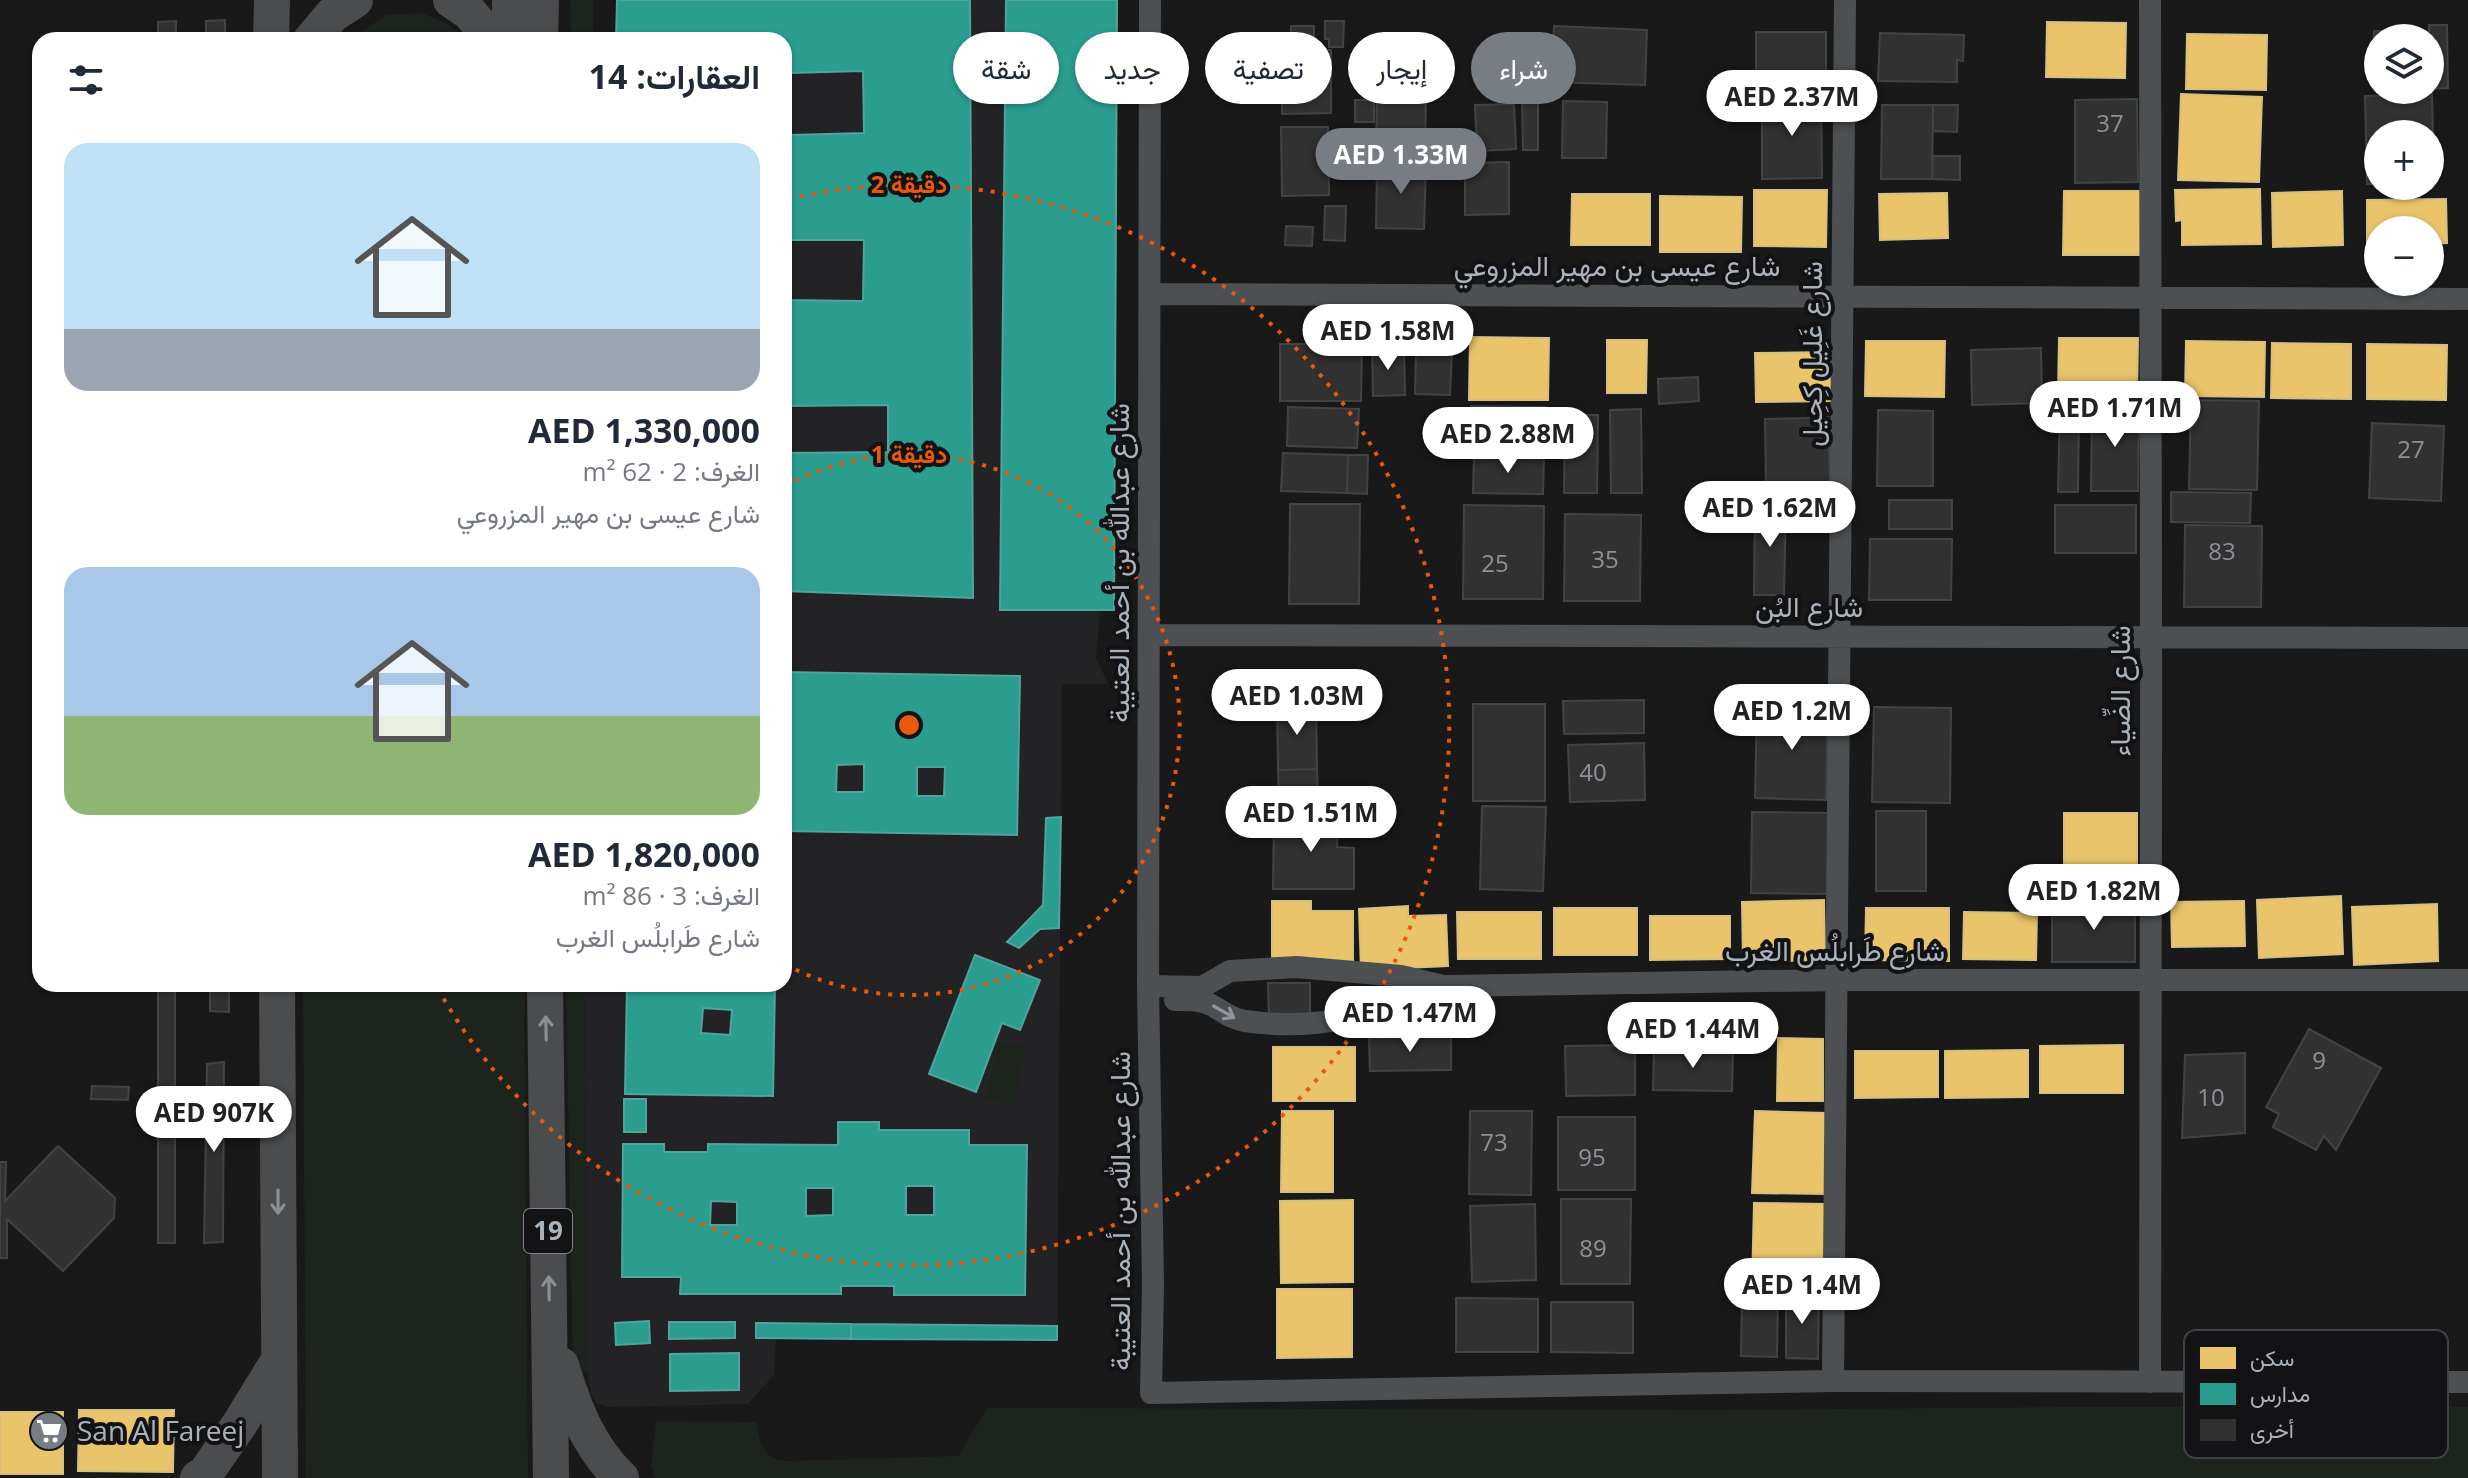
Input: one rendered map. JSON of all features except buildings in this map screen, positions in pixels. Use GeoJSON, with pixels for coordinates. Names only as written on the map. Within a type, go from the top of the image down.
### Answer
{"type":"FeatureCollection","features":[{"type":"Feature","properties":{"kind":"main road"},"geometry":{"type":"LineString","coordinates":[[271,32],[272,0]]}},
{"type":"Feature","properties":{"kind":"main road"},"geometry":{"type":"LineString","coordinates":[[318,32],[332,15],[355,0]]}},
{"type":"Feature","properties":{"kind":"main road"},"geometry":{"type":"LineString","coordinates":[[451,0],[470,13],[485,32]]}},
{"type":"Feature","properties":{"kind":"main road"},"geometry":{"type":"LineString","coordinates":[[510,0],[510,32]]}},
{"type":"Feature","properties":{"kind":"main road"},"geometry":{"type":"LineString","coordinates":[[540,32],[541,0]]}},
{"type":"Feature","properties":{"kind":"main road"},"geometry":{"type":"LineString","coordinates":[[277,992],[280,1478]]}},
{"type":"Feature","properties":{"kind":"main road","name":"19"},"geometry":{"type":"LineString","coordinates":[[545,992],[551,1478]]}},
{"type":"Feature","properties":{"kind":"main road"},"geometry":{"type":"LineString","coordinates":[[549,1328],[575,1411],[600,1454],[621,1478]]}},
{"type":"Feature","properties":{"kind":"main road"},"geometry":{"type":"LineString","coordinates":[[198,1478],[205,1474],[239,1425],[280,1359]]}},
{"type":"Feature","properties":{"kind":"street","name":"شارع عبدالله بن أحمد العتيبة"},"geometry":{"type":"LineString","coordinates":[[1150,0],[1148,993],[1153,1284],[1151,1393],[1833,1381],[2184,1382]]}},
{"type":"Feature","properties":{"kind":"street","name":"شارع غَلِيل كِحِيل"},"geometry":{"type":"LineString","coordinates":[[1833,1381],[1845,0]]}},
{"type":"Feature","properties":{"kind":"street","name":"شارع الضِّياء"},"geometry":{"type":"LineString","coordinates":[[2150,0],[2150,1382]]}},
{"type":"Feature","properties":{"kind":"street","name":"شارع عيسى بن مهير المزروعي"},"geometry":{"type":"LineString","coordinates":[[1150,294],[2468,299]]}},
{"type":"Feature","properties":{"kind":"street","name":"شارع البُن"},"geometry":{"type":"LineString","coordinates":[[1149,635],[2468,638]]}},
{"type":"Feature","properties":{"kind":"street","name":"شارع طَرابلُس الغرب"},"geometry":{"type":"LineString","coordinates":[[1148,993],[1202,987],[1230,971],[1296,967],[1416,978],[1443,986],[1837,980],[2468,980]]}},
{"type":"Feature","properties":{"kind":"street","name":"شارع طَرابلُس الغرب"},"geometry":{"type":"LineString","coordinates":[[1148,993],[1211,1005],[1235,1019],[1301,1024],[1336,1020],[1403,1004],[1443,986]]}},
{"type":"Feature","properties":{"kind":"shaded area"},"geometry":{"type":"Polygon","coordinates":[[[570,0],[593,0],[593,32],[571,32],[570,0]]]}},
{"type":"Feature","properties":{"kind":"shaded area"},"geometry":{"type":"Polygon","coordinates":[[[617,0],[1117,0],[1117,32],[1075,32],[1075,104],[1116,104],[1114,610],[1100,610],[1096,658],[1108,684],[1062,684],[1057,1340],[776,1338],[774,1375],[748,1404],[608,1407],[596,1403],[588,1372],[584,992],[792,992],[792,32],[751,32],[617,0]]]}},
{"type":"Feature","properties":{"kind":"shaded area"},"geometry":{"type":"Polygon","coordinates":[[[422,13],[448,24],[456,32],[361,32],[386,15],[422,13]]]}},
{"type":"Feature","properties":{"kind":"shaded area"},"geometry":{"type":"Polygon","coordinates":[[[303,992],[524,992],[528,1478],[306,1478],[303,992]]]}},
{"type":"Feature","properties":{"kind":"shaded area"},"geometry":{"type":"Polygon","coordinates":[[[566,992],[584,992],[588,1372],[573,1374],[566,992]]]}},
{"type":"Feature","properties":{"kind":"shaded area"},"geometry":{"type":"Polygon","coordinates":[[[1000,1042],[1025,1047],[1015,1105],[985,1098],[1000,1042]]]}},
{"type":"Feature","properties":{"kind":"shaded area"},"geometry":{"type":"Polygon","coordinates":[[[2184,1407],[2184,1458],[2448,1458],[2448,1407],[2468,1407],[2468,1478],[655,1478],[651,1466],[656,1421],[756,1422],[767,1453],[787,1461],[958,1456],[987,1408],[1713,1410],[2184,1407]]]}},
{"type":"Feature","properties":{"kind":"place","name":"San Al Fareej"},"geometry":{"type":"Point","coordinates":[49,1431]}}]}
